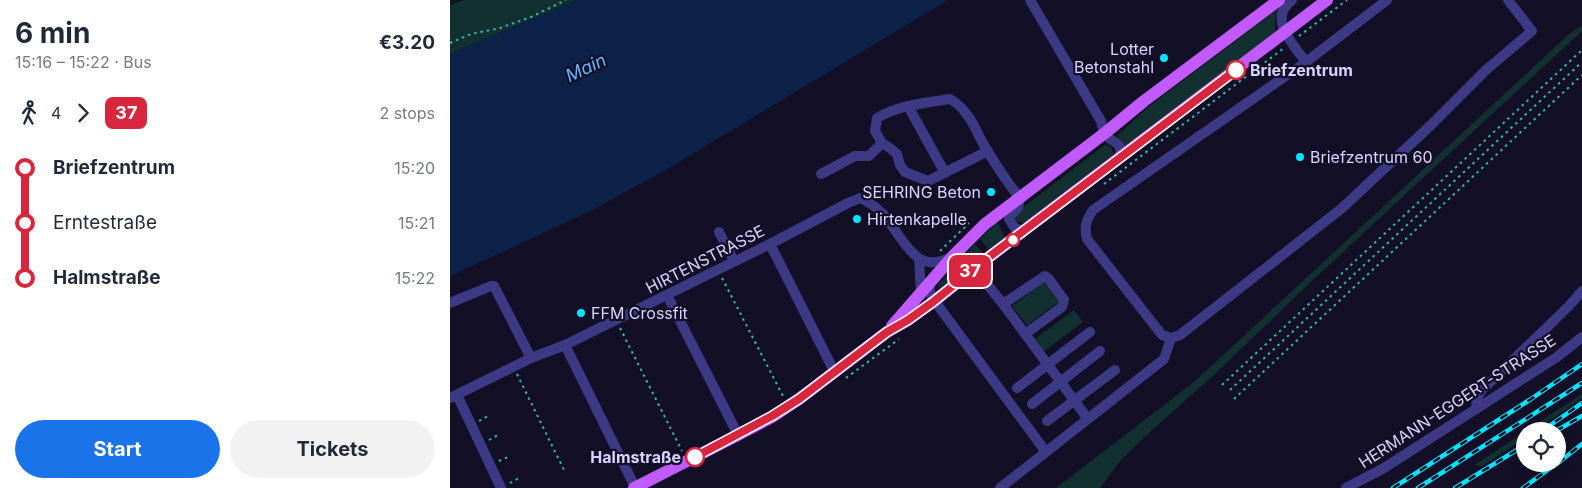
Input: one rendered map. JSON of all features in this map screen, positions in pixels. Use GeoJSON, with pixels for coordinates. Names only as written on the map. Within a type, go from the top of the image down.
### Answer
{"type":"FeatureCollection","features":[{"type":"Feature","properties":{"kind":"main road"},"geometry":{"type":"LineString","coordinates":[[887,332],[952,256],[985,224],[1279,0]]}},
{"type":"Feature","properties":{"kind":"main road"},"geometry":{"type":"LineString","coordinates":[[634,488],[772,416],[835,373],[887,332],[933,302],[974,268],[1327,0]]}},
{"type":"Feature","properties":{"kind":"street"},"geometry":{"type":"LineString","coordinates":[[1030,0],[1102,121],[1105,133],[1118,144],[1121,150],[1120,157]]}},
{"type":"Feature","properties":{"kind":"street"},"geometry":{"type":"LineString","coordinates":[[1292,0],[1286,4],[1281,14],[1282,25],[1306,62]]}},
{"type":"Feature","properties":{"kind":"street"},"geometry":{"type":"LineString","coordinates":[[1387,0],[1306,62],[1093,210],[1087,219],[1085,230],[1087,239],[1162,335],[1171,338],[1180,335],[1340,209],[1431,125],[1486,70],[1532,31],[1508,0]]}},
{"type":"Feature","properties":{"kind":"street"},"geometry":{"type":"LineString","coordinates":[[988,151],[928,181],[905,172],[900,165],[897,154],[882,144],[875,131],[877,118],[888,112],[908,106],[950,99],[967,112],[1012,190],[1020,198],[1018,208],[1009,219],[1015,228],[1023,231]]}},
{"type":"Feature","properties":{"kind":"street"},"geometry":{"type":"LineString","coordinates":[[908,106],[946,173]]}},
{"type":"Feature","properties":{"kind":"street"},"geometry":{"type":"LineString","coordinates":[[821,174],[855,156],[869,156],[882,144]]}},
{"type":"Feature","properties":{"kind":"street","name":"HIRTENSTRASSE"},"geometry":{"type":"LineString","coordinates":[[453,396],[531,358],[565,345],[770,244],[848,202],[860,198],[872,204],[883,214],[912,253],[919,259]]}},
{"type":"Feature","properties":{"kind":"street"},"geometry":{"type":"LineString","coordinates":[[719,232],[734,261]]}},
{"type":"Feature","properties":{"kind":"street"},"geometry":{"type":"LineString","coordinates":[[770,244],[835,373]]}},
{"type":"Feature","properties":{"kind":"street"},"geometry":{"type":"LineString","coordinates":[[952,256],[942,261],[929,262],[919,259],[925,288],[930,293],[933,302],[1046,452]]}},
{"type":"Feature","properties":{"kind":"street"},"geometry":{"type":"LineString","coordinates":[[974,268],[1088,418]]}},
{"type":"Feature","properties":{"kind":"street"},"geometry":{"type":"LineString","coordinates":[[1003,304],[1045,276],[1049,278],[1064,300],[1062,307],[1025,334]]}},
{"type":"Feature","properties":{"kind":"street"},"geometry":{"type":"LineString","coordinates":[[450,303],[494,286],[531,358]]}},
{"type":"Feature","properties":{"kind":"street"},"geometry":{"type":"LineString","coordinates":[[1476,409],[1480,392],[1561,314],[1582,291]]}},
{"type":"Feature","properties":{"kind":"street"},"geometry":{"type":"LineString","coordinates":[[667,295],[738,435]]}},
{"type":"Feature","properties":{"kind":"street"},"geometry":{"type":"LineString","coordinates":[[1017,388],[1090,332]]}},
{"type":"Feature","properties":{"kind":"street","name":"HERMANN-EGGERT-STRASSE"},"geometry":{"type":"LineString","coordinates":[[1346,488],[1384,468],[1557,357],[1582,337]]}},
{"type":"Feature","properties":{"kind":"street"},"geometry":{"type":"LineString","coordinates":[[1000,488],[1164,359],[1171,338]]}},
{"type":"Feature","properties":{"kind":"street"},"geometry":{"type":"LineString","coordinates":[[565,345],[634,488]]}},
{"type":"Feature","properties":{"kind":"street"},"geometry":{"type":"LineString","coordinates":[[1032,404],[1100,351]]}},
{"type":"Feature","properties":{"kind":"street"},"geometry":{"type":"LineString","coordinates":[[1047,421],[1115,370]]}},
{"type":"Feature","properties":{"kind":"street"},"geometry":{"type":"LineString","coordinates":[[453,396],[504,486]]}},
{"type":"Feature","properties":{"kind":"path"},"geometry":{"type":"LineString","coordinates":[[450,43],[471,34],[500,28],[531,17],[566,0]]}},
{"type":"Feature","properties":{"kind":"path"},"geometry":{"type":"LineString","coordinates":[[1222,385],[1582,50]]}},
{"type":"Feature","properties":{"kind":"path"},"geometry":{"type":"LineString","coordinates":[[1230,390],[1582,62]]}},
{"type":"Feature","properties":{"kind":"path"},"geometry":{"type":"LineString","coordinates":[[1234,399],[1582,75]]}},
{"type":"Feature","properties":{"kind":"path"},"geometry":{"type":"LineString","coordinates":[[720,273],[783,396]]}},
{"type":"Feature","properties":{"kind":"path"},"geometry":{"type":"LineString","coordinates":[[618,324],[682,451]]}},
{"type":"Feature","properties":{"kind":"path"},"geometry":{"type":"LineString","coordinates":[[517,374],[565,472]]}},
{"type":"Feature","properties":{"kind":"path"},"geometry":{"type":"LineString","coordinates":[[477,422],[488,416]]}},
{"type":"Feature","properties":{"kind":"path"},"geometry":{"type":"LineString","coordinates":[[486,441],[498,435]]}},
{"type":"Feature","properties":{"kind":"path"},"geometry":{"type":"LineString","coordinates":[[497,462],[508,457]]}},
{"type":"Feature","properties":{"kind":"path"},"geometry":{"type":"LineString","coordinates":[[504,486],[519,478]]}},
{"type":"Feature","properties":{"kind":"green space"},"geometry":{"type":"Polygon","coordinates":[[[464,0],[577,0],[450,54],[450,5],[464,0]]]}},
{"type":"Feature","properties":{"kind":"green space"},"geometry":{"type":"Polygon","coordinates":[[[1278,9],[1275,20],[1275,32],[1124,147],[1122,141],[1117,136],[1148,107],[1278,9]]]}},
{"type":"Feature","properties":{"kind":"green space"},"geometry":{"type":"Polygon","coordinates":[[[1582,25],[1582,31],[1315,278],[1216,373],[1150,432],[1121,460],[1100,488],[1056,488],[1194,382],[1568,35],[1582,25]]]}},
{"type":"Feature","properties":{"kind":"green space"},"geometry":{"type":"Polygon","coordinates":[[[1106,144],[1112,148],[1113,155],[1025,222],[1017,221],[1015,217],[1017,212],[1106,144]]]}},
{"type":"Feature","properties":{"kind":"green space"},"geometry":{"type":"Polygon","coordinates":[[[997,222],[1005,238],[989,250],[980,239],[997,222]]]}},
{"type":"Feature","properties":{"kind":"green space"},"geometry":{"type":"Polygon","coordinates":[[[975,244],[984,255],[938,288],[939,284],[975,244]]]}},
{"type":"Feature","properties":{"kind":"green space"},"geometry":{"type":"Polygon","coordinates":[[[1046,281],[1060,301],[1027,325],[1012,306],[1046,281]]]}},
{"type":"Feature","properties":{"kind":"green space"},"geometry":{"type":"Polygon","coordinates":[[[1074,310],[1083,322],[1044,351],[1035,339],[1074,310]]]}},
{"type":"Feature","properties":{"kind":"green space"},"geometry":{"type":"Polygon","coordinates":[[[1582,394],[1582,398],[1548,422],[1539,422],[1582,394]]]}},
{"type":"Feature","properties":{"kind":"green space"},"geometry":{"type":"Polygon","coordinates":[[[1516,438],[1516,444],[1483,466],[1474,465],[1516,438]]]}},
{"type":"Feature","properties":{"kind":"water","name":"Main"},"geometry":{"type":"Polygon","coordinates":[[[577,0],[948,0],[669,168],[591,211],[450,276],[450,54],[577,0]]]}},
{"type":"Feature","properties":{"kind":"railway"},"geometry":{"type":"LineString","coordinates":[[1393,488],[1582,364]]}},
{"type":"Feature","properties":{"kind":"railway"},"geometry":{"type":"LineString","coordinates":[[1418,488],[1582,383]]}},
{"type":"Feature","properties":{"kind":"railway"},"geometry":{"type":"LineString","coordinates":[[1555,422],[1582,403]]}},
{"type":"Feature","properties":{"kind":"railway"},"geometry":{"type":"LineString","coordinates":[[1566,425],[1582,416]]}},
{"type":"Feature","properties":{"kind":"railway"},"geometry":{"type":"LineString","coordinates":[[1566,457],[1582,444]]}},
{"type":"Feature","properties":{"kind":"railway"},"geometry":{"type":"LineString","coordinates":[[1455,488],[1516,451]]}},
{"type":"Feature","properties":{"kind":"railway"},"geometry":{"type":"LineString","coordinates":[[1523,488],[1545,472]]}},
{"type":"Feature","properties":{"kind":"bus line","name":"37"},"geometry":{"type":"LineString","coordinates":[[695,457],[738,435],[799,399],[887,332],[933,302],[989,257],[1236,70]]}},
{"type":"Feature","properties":{"kind":"place","name":"Lotter Betonstahl"},"geometry":{"type":"Point","coordinates":[1164,58]}},
{"type":"Feature","properties":{"kind":"place","name":"Briefzentrum"},"geometry":{"type":"Point","coordinates":[1236,70]}},
{"type":"Feature","properties":{"kind":"place","name":"Briefzentrum 60"},"geometry":{"type":"Point","coordinates":[1300,157]}},
{"type":"Feature","properties":{"kind":"place","name":"SEHRING Beton"},"geometry":{"type":"Point","coordinates":[991,192]}},
{"type":"Feature","properties":{"kind":"place","name":"Hirtenkapelle"},"geometry":{"type":"Point","coordinates":[857,219]}},
{"type":"Feature","properties":{"kind":"place","name":"FFM Crossfit"},"geometry":{"type":"Point","coordinates":[581,313]}},
{"type":"Feature","properties":{"kind":"place","name":"Halmstraße"},"geometry":{"type":"Point","coordinates":[695,457]}}]}
